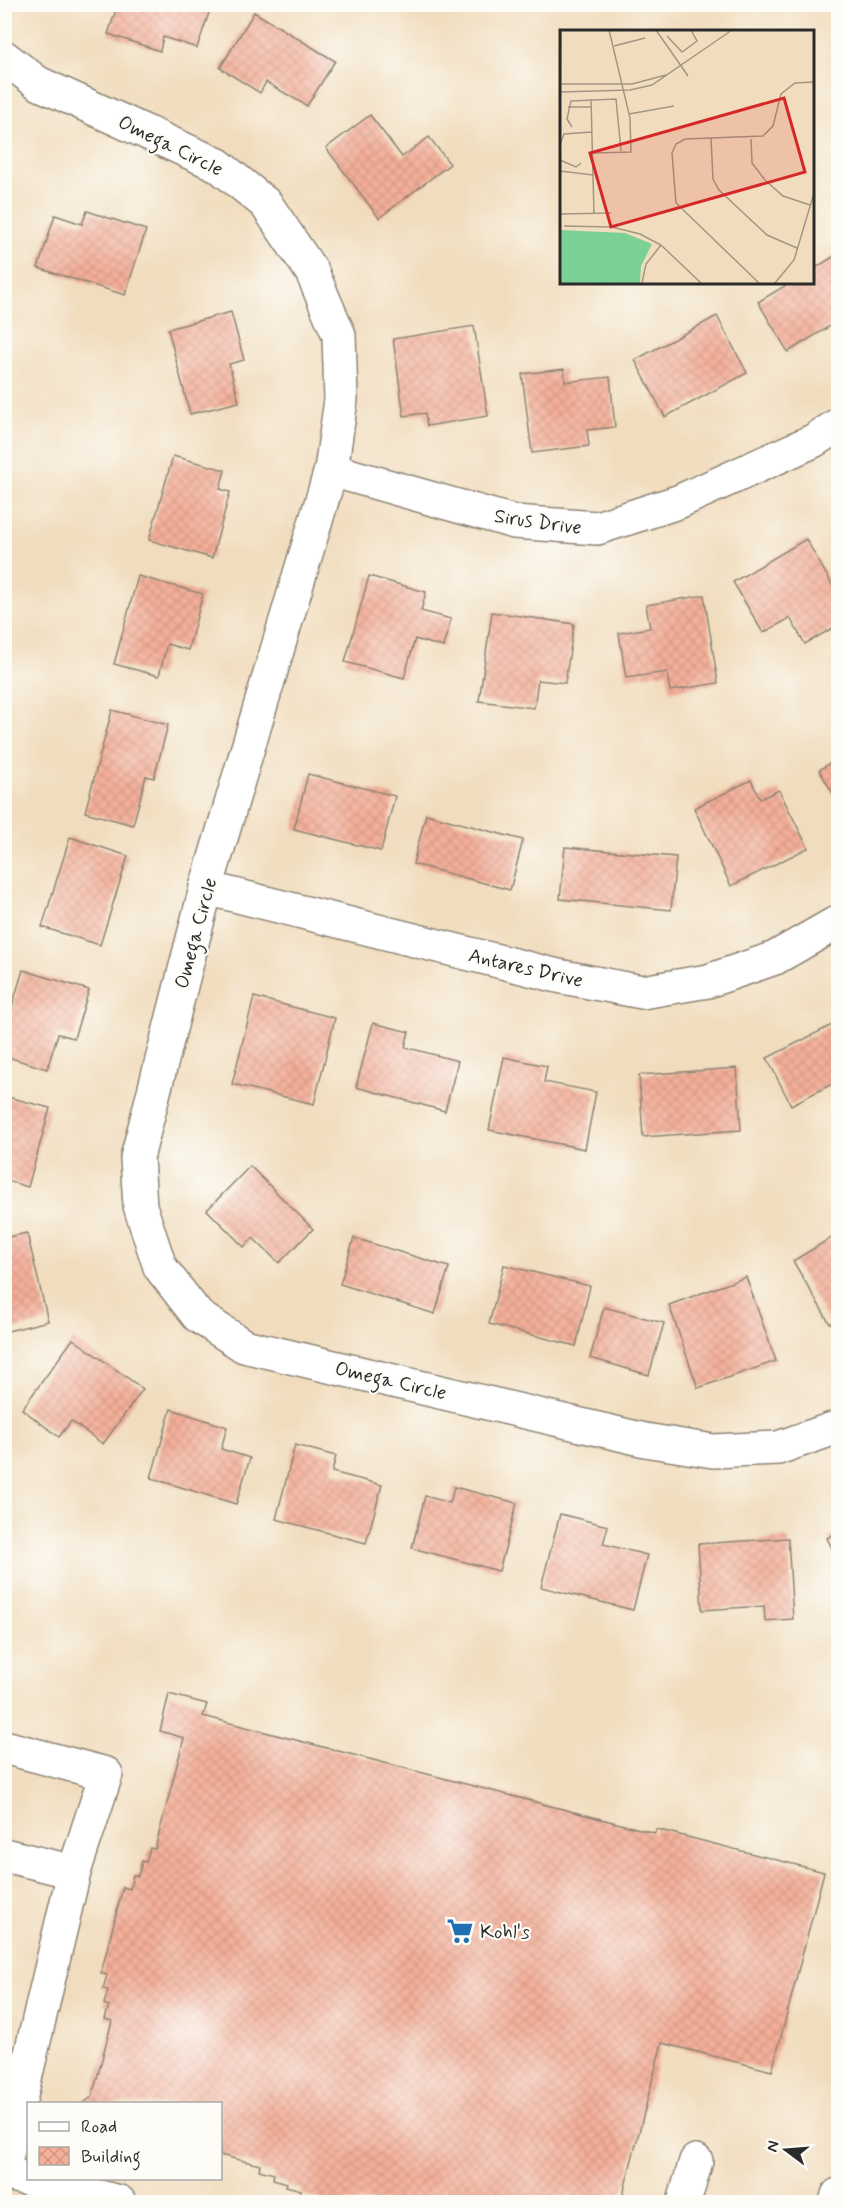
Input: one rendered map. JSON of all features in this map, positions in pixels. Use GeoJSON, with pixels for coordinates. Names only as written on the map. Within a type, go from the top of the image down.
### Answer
{"type":"FeatureCollection","features":[{"type":"Feature","properties":{"kind":"street","name":"Omega Circle"},"geometry":{"type":"LineString","coordinates":[[4,57],[38,83],[218,165],[266,204],[312,272],[339,335],[341,400],[331,470],[206,888],[137,1158],[140,1206],[160,1267],[198,1316],[244,1346],[645,1440],[714,1451],[778,1448],[838,1427]]}},
{"type":"Feature","properties":{"kind":"street","name":"Sirus Drive"},"geometry":{"type":"LineString","coordinates":[[331,470],[514,522],[597,528],[678,502],[813,441],[838,425]]}},
{"type":"Feature","properties":{"kind":"street","name":"Antares Drive"},"geometry":{"type":"LineString","coordinates":[[206,888],[558,976],[642,992],[708,981],[775,958],[838,922]]}},
{"type":"Feature","properties":{"kind":"street"},"geometry":{"type":"LineString","coordinates":[[4,1747],[106,1774],[74,1872],[4,2167]]}},
{"type":"Feature","properties":{"kind":"street"},"geometry":{"type":"LineString","coordinates":[[4,1855],[74,1872]]}},
{"type":"Feature","properties":{"kind":"street"},"geometry":{"type":"LineString","coordinates":[[684,2202],[696,2161]]}},
{"type":"Feature","properties":{"kind":"street"},"geometry":{"type":"LineString","coordinates":[[4,2173],[27,2179]]}},
{"type":"Feature","properties":{"kind":"street"},"geometry":{"type":"LineString","coordinates":[[32,2180],[119,2202]]}},
{"type":"Feature","properties":{"kind":"street"},"geometry":{"type":"LineString","coordinates":[[836,2202],[838,2195]]}},
{"type":"Feature","properties":{"kind":"building"},"geometry":{"type":"Polygon","coordinates":[[[118,4],[212,4],[197,48],[163,37],[160,51],[108,34],[118,4]]]}},
{"type":"Feature","properties":{"kind":"building"},"geometry":{"type":"Polygon","coordinates":[[[254,12],[335,61],[307,106],[266,82],[260,93],[220,68],[254,12]]]}},
{"type":"Feature","properties":{"kind":"building"},"geometry":{"type":"Polygon","coordinates":[[[370,115],[402,157],[429,137],[450,164],[379,218],[326,148],[370,115]]]}},
{"type":"Feature","properties":{"kind":"building"},"geometry":{"type":"Polygon","coordinates":[[[87,211],[146,230],[125,295],[38,268],[55,215],[82,224],[87,211]]]}},
{"type":"Feature","properties":{"kind":"building"},"geometry":{"type":"Polygon","coordinates":[[[836,255],[838,259],[838,321],[788,352],[758,302],[788,284],[813,284],[813,269],[836,255]]]}},
{"type":"Feature","properties":{"kind":"building"},"geometry":{"type":"Polygon","coordinates":[[[231,312],[244,360],[229,364],[239,402],[190,414],[168,329],[231,312]]]}},
{"type":"Feature","properties":{"kind":"building"},"geometry":{"type":"Polygon","coordinates":[[[717,316],[747,373],[665,417],[635,360],[717,316]]]}},
{"type":"Feature","properties":{"kind":"building"},"geometry":{"type":"Polygon","coordinates":[[[474,326],[488,416],[427,426],[425,413],[404,416],[393,339],[474,326]]]}},
{"type":"Feature","properties":{"kind":"building"},"geometry":{"type":"Polygon","coordinates":[[[564,369],[565,382],[610,377],[615,427],[587,430],[589,446],[532,453],[522,374],[564,369]]]}},
{"type":"Feature","properties":{"kind":"building"},"geometry":{"type":"Polygon","coordinates":[[[173,456],[225,470],[220,489],[230,492],[212,558],[149,540],[173,456]]]}},
{"type":"Feature","properties":{"kind":"building"},"geometry":{"type":"Polygon","coordinates":[[[806,539],[838,595],[838,625],[805,644],[790,618],[763,633],[733,582],[806,539]]]}},
{"type":"Feature","properties":{"kind":"building"},"geometry":{"type":"Polygon","coordinates":[[[138,576],[203,594],[188,650],[167,644],[159,676],[114,664],[138,576]]]}},
{"type":"Feature","properties":{"kind":"building"},"geometry":{"type":"Polygon","coordinates":[[[369,576],[426,592],[421,611],[451,619],[443,647],[415,639],[404,678],[345,662],[369,576]]]}},
{"type":"Feature","properties":{"kind":"building"},"geometry":{"type":"Polygon","coordinates":[[[704,595],[718,683],[670,691],[667,672],[626,678],[619,633],[650,628],[646,605],[704,595]]]}},
{"type":"Feature","properties":{"kind":"building"},"geometry":{"type":"Polygon","coordinates":[[[492,612],[574,624],[565,683],[538,680],[534,708],[479,701],[492,612]]]}},
{"type":"Feature","properties":{"kind":"building"},"geometry":{"type":"Polygon","coordinates":[[[112,710],[168,725],[154,778],[146,776],[133,825],[85,812],[112,710]]]}},
{"type":"Feature","properties":{"kind":"building"},"geometry":{"type":"Polygon","coordinates":[[[838,758],[838,802],[819,770],[838,758]]]}},
{"type":"Feature","properties":{"kind":"building"},"geometry":{"type":"Polygon","coordinates":[[[308,774],[395,796],[381,851],[294,829],[308,774]]]}},
{"type":"Feature","properties":{"kind":"building"},"geometry":{"type":"Polygon","coordinates":[[[751,780],[760,799],[779,790],[808,848],[731,886],[694,808],[751,780]]]}},
{"type":"Feature","properties":{"kind":"building"},"geometry":{"type":"Polygon","coordinates":[[[426,814],[523,840],[510,890],[413,864],[426,814]]]}},
{"type":"Feature","properties":{"kind":"building"},"geometry":{"type":"Polygon","coordinates":[[[70,837],[128,856],[100,945],[42,927],[70,837]]]}},
{"type":"Feature","properties":{"kind":"building"},"geometry":{"type":"Polygon","coordinates":[[[565,847],[676,857],[671,910],[560,899],[565,847]]]}},
{"type":"Feature","properties":{"kind":"building"},"geometry":{"type":"Polygon","coordinates":[[[23,970],[89,990],[74,1038],[58,1034],[47,1069],[4,1056],[4,1032],[23,970]]]}},
{"type":"Feature","properties":{"kind":"building"},"geometry":{"type":"Polygon","coordinates":[[[254,997],[335,1018],[314,1104],[232,1084],[254,997]]]}},
{"type":"Feature","properties":{"kind":"building"},"geometry":{"type":"Polygon","coordinates":[[[838,1022],[838,1081],[791,1105],[767,1058],[838,1022]]]}},
{"type":"Feature","properties":{"kind":"building"},"geometry":{"type":"Polygon","coordinates":[[[373,1023],[409,1032],[405,1047],[458,1061],[445,1111],[356,1087],[373,1023]]]}},
{"type":"Feature","properties":{"kind":"building"},"geometry":{"type":"Polygon","coordinates":[[[504,1057],[547,1066],[544,1082],[596,1092],[585,1149],[489,1130],[504,1057]]]}},
{"type":"Feature","properties":{"kind":"building"},"geometry":{"type":"Polygon","coordinates":[[[737,1068],[741,1130],[643,1137],[639,1075],[737,1068]]]}},
{"type":"Feature","properties":{"kind":"building"},"geometry":{"type":"Polygon","coordinates":[[[4,1096],[50,1108],[28,1187],[4,1180],[4,1096]]]}},
{"type":"Feature","properties":{"kind":"building"},"geometry":{"type":"Polygon","coordinates":[[[250,1166],[313,1229],[279,1263],[253,1238],[244,1247],[207,1210],[250,1166]]]}},
{"type":"Feature","properties":{"kind":"building"},"geometry":{"type":"Polygon","coordinates":[[[27,1233],[48,1321],[4,1332],[4,1238],[27,1233]]]}},
{"type":"Feature","properties":{"kind":"building"},"geometry":{"type":"Polygon","coordinates":[[[834,1236],[838,1244],[838,1319],[830,1324],[793,1261],[834,1236]]]}},
{"type":"Feature","properties":{"kind":"building"},"geometry":{"type":"Polygon","coordinates":[[[354,1238],[449,1267],[435,1314],[340,1284],[354,1238]]]}},
{"type":"Feature","properties":{"kind":"building"},"geometry":{"type":"Polygon","coordinates":[[[504,1265],[590,1286],[576,1346],[489,1324],[504,1265]]]}},
{"type":"Feature","properties":{"kind":"building"},"geometry":{"type":"Polygon","coordinates":[[[746,1277],[776,1361],[698,1388],[669,1305],[746,1277]]]}},
{"type":"Feature","properties":{"kind":"building"},"geometry":{"type":"Polygon","coordinates":[[[604,1307],[664,1323],[649,1375],[590,1358],[604,1307]]]}},
{"type":"Feature","properties":{"kind":"building"},"geometry":{"type":"Polygon","coordinates":[[[73,1339],[143,1389],[103,1444],[71,1421],[59,1437],[22,1409],[73,1339]]]}},
{"type":"Feature","properties":{"kind":"building"},"geometry":{"type":"Polygon","coordinates":[[[171,1409],[227,1427],[221,1449],[250,1458],[236,1504],[151,1478],[171,1409]]]}},
{"type":"Feature","properties":{"kind":"building"},"geometry":{"type":"Polygon","coordinates":[[[295,1445],[336,1456],[332,1472],[382,1485],[366,1543],[276,1519],[295,1445]]]}},
{"type":"Feature","properties":{"kind":"building"},"geometry":{"type":"Polygon","coordinates":[[[454,1487],[517,1503],[499,1571],[412,1548],[425,1496],[450,1503],[454,1487]]]}},
{"type":"Feature","properties":{"kind":"building"},"geometry":{"type":"Polygon","coordinates":[[[560,1514],[608,1526],[603,1544],[647,1555],[633,1610],[541,1587],[560,1514]]]}},
{"type":"Feature","properties":{"kind":"building"},"geometry":{"type":"Polygon","coordinates":[[[838,1531],[838,1560],[827,1538],[838,1531]]]}},
{"type":"Feature","properties":{"kind":"building"},"geometry":{"type":"Polygon","coordinates":[[[788,1538],[793,1619],[765,1621],[764,1606],[702,1610],[698,1544],[788,1538]]]}},
{"type":"Feature","properties":{"kind":"building","name":"Kohl's"},"geometry":{"type":"Polygon","coordinates":[[[169,1694],[207,1704],[203,1716],[655,1833],[656,1829],[824,1872],[772,2071],[662,2043],[621,2202],[331,2202],[300,2194],[301,2190],[273,2179],[274,2174],[259,2170],[260,2165],[222,2156],[222,2102],[85,2102],[92,2097],[112,2021],[105,2019],[109,2006],[104,2004],[108,1990],[103,1989],[107,1975],[101,1973],[123,1887],[130,1889],[133,1875],[138,1876],[142,1861],[146,1862],[150,1848],[155,1849],[184,1738],[160,1731],[169,1694]]]}},
{"type":"Feature","properties":{"kind":"place","name":"Kohl's"},"geometry":{"type":"Point","coordinates":[460,1931]}}]}
